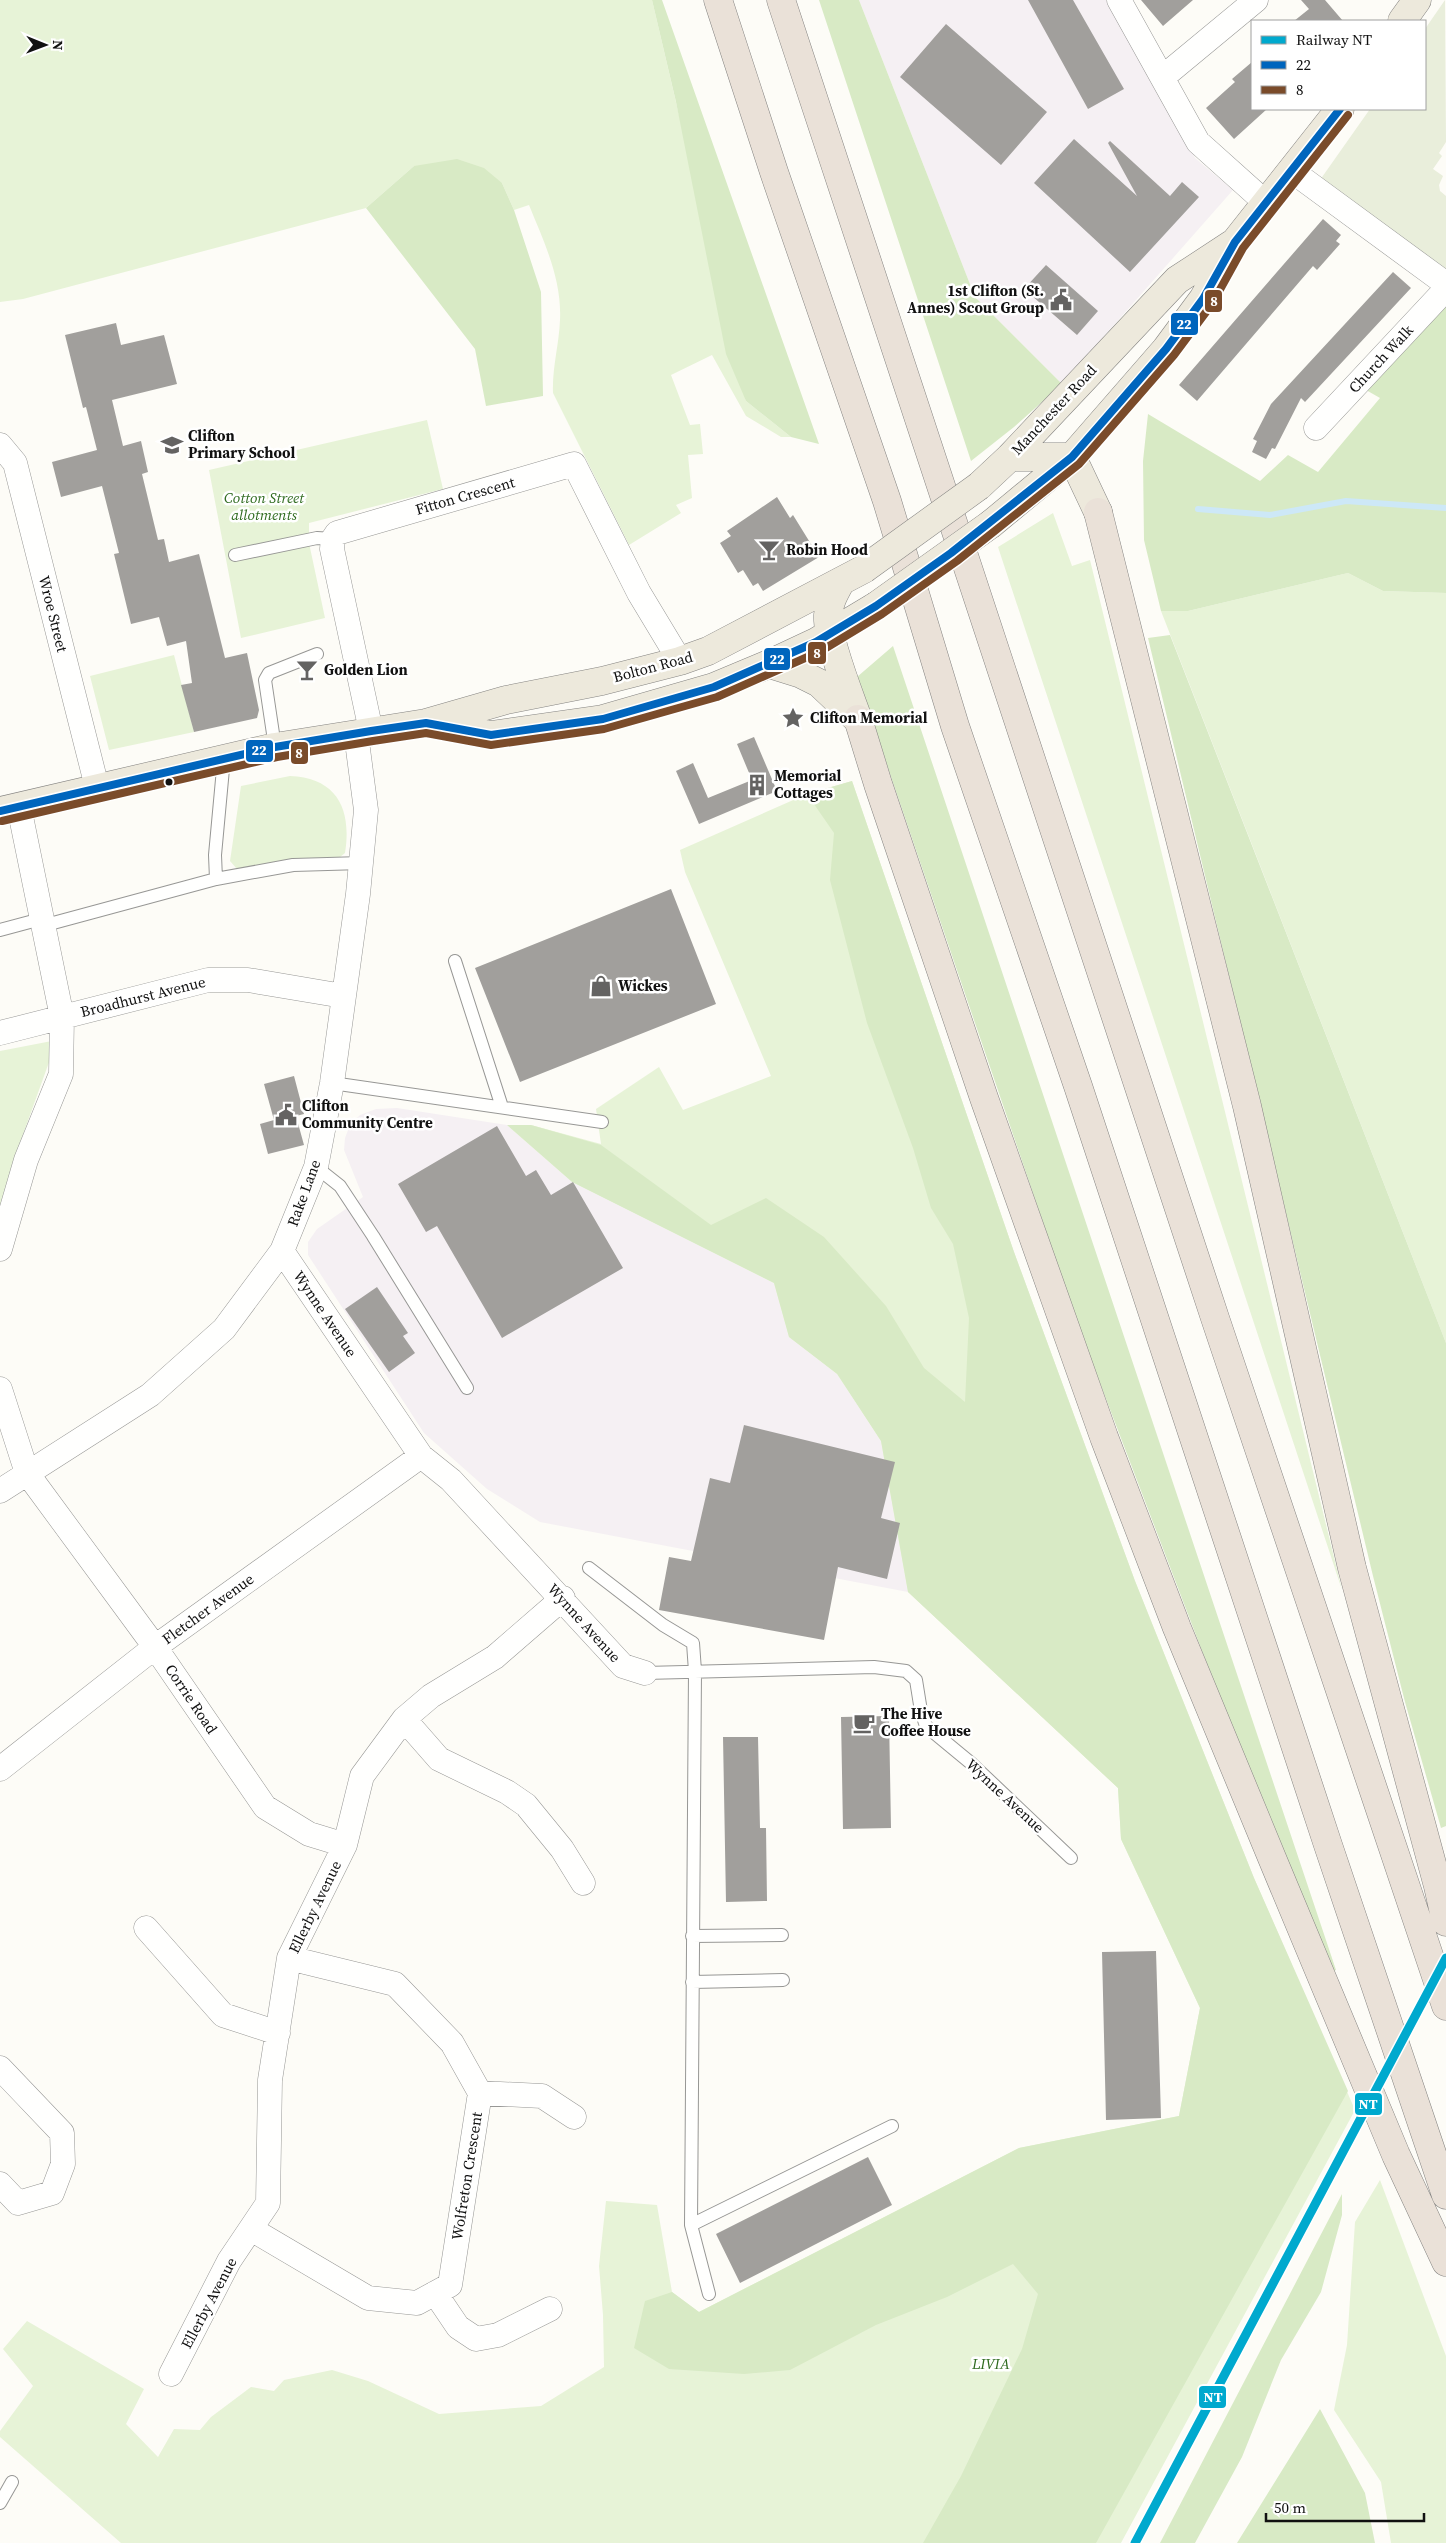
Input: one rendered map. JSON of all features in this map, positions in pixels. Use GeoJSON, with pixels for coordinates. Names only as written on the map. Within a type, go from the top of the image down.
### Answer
{"type":"FeatureCollection","features":[{"type":"Feature","properties":{"kind":"highway"},"geometry":{"type":"LineString","coordinates":[[718,0],[774,172],[887,501],[955,726],[1078,1086],[1221,1523],[1446,2195]]}},
{"type":"Feature","properties":{"kind":"highway"},"geometry":{"type":"LineString","coordinates":[[780,0],[1221,1336],[1446,2006]]}},
{"type":"Feature","properties":{"kind":"highway"},"geometry":{"type":"LineString","coordinates":[[1098,512],[1247,1106],[1352,1568],[1438,1886],[1446,1922]]}},
{"type":"Feature","properties":{"kind":"highway"},"geometry":{"type":"LineString","coordinates":[[858,719],[878,784],[984,1098],[1104,1437],[1178,1628],[1396,2155],[1446,2262]]}},
{"type":"Feature","properties":{"kind":"main road"},"geometry":{"type":"LineString","coordinates":[[1403,20],[1417,0]]}},
{"type":"Feature","properties":{"kind":"main road","name":"Manchester Road"},"geometry":{"type":"LineString","coordinates":[[876,606],[991,524],[1072,457],[1171,342],[1204,299],[1235,242],[1339,110]]}},
{"type":"Feature","properties":{"kind":"main road","name":"Manchester Road"},"geometry":{"type":"LineString","coordinates":[[864,569],[979,486],[1010,457],[1176,280],[1235,242]]}},
{"type":"Feature","properties":{"kind":"main road"},"geometry":{"type":"LineString","coordinates":[[1010,457],[1072,457],[1098,512]]}},
{"type":"Feature","properties":{"kind":"main road","name":"Bolton Road"},"geometry":{"type":"LineString","coordinates":[[10,809],[97,787],[276,747],[426,723],[506,700],[602,681],[680,661],[708,651],[864,569]]}},
{"type":"Feature","properties":{"kind":"main road"},"geometry":{"type":"LineString","coordinates":[[840,583],[831,599],[827,617],[858,719]]}},
{"type":"Feature","properties":{"kind":"main road","name":"Bolton Road"},"geometry":{"type":"LineString","coordinates":[[426,723],[491,735],[576,723],[668,701],[714,687],[769,664],[831,633],[876,606]]}},
{"type":"Feature","properties":{"kind":"main road"},"geometry":{"type":"LineString","coordinates":[[769,664],[801,674],[819,683],[858,719]]}},
{"type":"Feature","properties":{"kind":"street"},"geometry":{"type":"LineString","coordinates":[[1120,0],[1198,142],[1266,202]]}},
{"type":"Feature","properties":{"kind":"street"},"geometry":{"type":"LineString","coordinates":[[1162,77],[1256,0]]}},
{"type":"Feature","properties":{"kind":"street"},"geometry":{"type":"LineString","coordinates":[[1292,171],[1446,284]]}},
{"type":"Feature","properties":{"kind":"street","name":"Church Walk"},"geometry":{"type":"LineString","coordinates":[[1316,428],[1446,289]]}},
{"type":"Feature","properties":{"kind":"street","name":"Wroe Street"},"geometry":{"type":"LineString","coordinates":[[0,445],[15,463],[97,787]]}},
{"type":"Feature","properties":{"kind":"street","name":"Fitton Crescent"},"geometry":{"type":"LineString","coordinates":[[333,538],[337,533],[574,464],[639,593],[680,661]]}},
{"type":"Feature","properties":{"kind":"street"},"geometry":{"type":"LineString","coordinates":[[333,538],[332,549],[363,733]]}},
{"type":"Feature","properties":{"kind":"street","name":"Rake Lane"},"geometry":{"type":"LineString","coordinates":[[0,1491],[150,1395],[224,1329],[282,1251],[316,1167],[332,1083],[342,996],[362,863],[366,810],[363,733]]}},
{"type":"Feature","properties":{"kind":"street","name":"Broadhurst Avenue"},"geometry":{"type":"LineString","coordinates":[[0,1249],[26,1160],[61,1074],[62,1018],[41,922],[10,809]]}},
{"type":"Feature","properties":{"kind":"street","name":"Broadhurst Avenue"},"geometry":{"type":"LineString","coordinates":[[0,1033],[208,980],[248,980],[342,996]]}},
{"type":"Feature","properties":{"kind":"street","name":"Wynne Avenue"},"geometry":{"type":"LineString","coordinates":[[282,1251],[421,1456],[451,1480],[563,1598],[623,1666],[645,1673]]}},
{"type":"Feature","properties":{"kind":"street"},"geometry":{"type":"LineString","coordinates":[[0,1389],[26,1473]]}},
{"type":"Feature","properties":{"kind":"street","name":"Fletcher Avenue"},"geometry":{"type":"LineString","coordinates":[[0,1769],[155,1647],[421,1456]]}},
{"type":"Feature","properties":{"kind":"street","name":"Corrie Road"},"geometry":{"type":"LineString","coordinates":[[26,1473],[155,1647],[265,1806],[309,1834],[345,1845]]}},
{"type":"Feature","properties":{"kind":"street","name":"Ellerby Avenue"},"geometry":{"type":"LineString","coordinates":[[172,2374],[229,2261],[268,2203],[270,2080],[289,1958],[345,1845],[362,1776],[404,1719],[431,1696],[495,1657],[563,1598]]}},
{"type":"Feature","properties":{"kind":"street"},"geometry":{"type":"LineString","coordinates":[[404,1719],[439,1759],[508,1792],[526,1805],[562,1850],[582,1883]]}},
{"type":"Feature","properties":{"kind":"street"},"geometry":{"type":"LineString","coordinates":[[146,1928],[222,2014],[278,2033]]}},
{"type":"Feature","properties":{"kind":"street","name":"Wolfreton Crescent"},"geometry":{"type":"LineString","coordinates":[[251,2229],[368,2298],[417,2304],[450,2285],[480,2093],[452,2043],[395,1984],[289,1958]]}},
{"type":"Feature","properties":{"kind":"street"},"geometry":{"type":"LineString","coordinates":[[0,2068],[62,2132],[64,2164],[52,2193],[18,2203],[0,2184]]}},
{"type":"Feature","properties":{"kind":"street"},"geometry":{"type":"LineString","coordinates":[[480,2093],[542,2096],[574,2117]]}},
{"type":"Feature","properties":{"kind":"street"},"geometry":{"type":"LineString","coordinates":[[435,2293],[458,2327],[476,2339],[498,2335],[550,2309]]}},
{"type":"Feature","properties":{"kind":"lane"},"geometry":{"type":"LineString","coordinates":[[235,555],[316,538],[333,538]]}},
{"type":"Feature","properties":{"kind":"lane"},"geometry":{"type":"LineString","coordinates":[[276,747],[265,680],[269,672],[317,654]]}},
{"type":"Feature","properties":{"kind":"lane"},"geometry":{"type":"LineString","coordinates":[[216,879],[216,855],[224,758]]}},
{"type":"Feature","properties":{"kind":"lane"},"geometry":{"type":"LineString","coordinates":[[0,930],[41,922],[216,879],[293,865],[362,863]]}},
{"type":"Feature","properties":{"kind":"lane"},"geometry":{"type":"LineString","coordinates":[[455,961],[502,1107]]}},
{"type":"Feature","properties":{"kind":"lane"},"geometry":{"type":"LineString","coordinates":[[332,1083],[602,1122]]}},
{"type":"Feature","properties":{"kind":"lane"},"geometry":{"type":"LineString","coordinates":[[316,1167],[340,1186],[467,1388]]}},
{"type":"Feature","properties":{"kind":"lane"},"geometry":{"type":"LineString","coordinates":[[589,1568],[663,1625],[693,1642],[696,1671],[692,1936],[691,2226],[709,2294]]}},
{"type":"Feature","properties":{"kind":"lane","name":"Wynne Avenue"},"geometry":{"type":"LineString","coordinates":[[645,1673],[874,1667],[906,1671],[916,1680],[920,1711],[926,1726],[972,1764],[1071,1858]]}},
{"type":"Feature","properties":{"kind":"lane"},"geometry":{"type":"LineString","coordinates":[[692,1936],[782,1935]]}},
{"type":"Feature","properties":{"kind":"lane"},"geometry":{"type":"LineString","coordinates":[[692,1982],[783,1980]]}},
{"type":"Feature","properties":{"kind":"lane"},"geometry":{"type":"LineString","coordinates":[[691,2226],[892,2126]]}},
{"type":"Feature","properties":{"kind":"lane"},"geometry":{"type":"LineString","coordinates":[[0,2503],[12,2482]]}},
{"type":"Feature","properties":{"kind":"shaded area"},"geometry":{"type":"Polygon","coordinates":[[[859,0],[1106,0],[1161,90],[1195,158],[1233,190],[1062,384],[975,297],[859,0]]]}},
{"type":"Feature","properties":{"kind":"shaded area"},"geometry":{"type":"Polygon","coordinates":[[[397,1108],[507,1125],[572,1182],[774,1283],[789,1337],[837,1374],[881,1441],[908,1592],[540,1522],[487,1489],[424,1433],[308,1255],[308,1242],[317,1229],[363,1197],[344,1150],[345,1138],[350,1125],[360,1115],[376,1109],[397,1108]]]}},
{"type":"Feature","properties":{"kind":"green space"},"geometry":{"type":"Polygon","coordinates":[[[0,0],[652,0],[746,401],[791,437],[781,437],[746,416],[712,355],[671,375],[690,425],[700,424],[703,454],[688,455],[692,498],[676,505],[681,513],[629,545],[553,393],[560,305],[551,261],[529,205],[514,210],[502,183],[414,166],[366,208],[23,299],[0,302],[0,0]]]}},
{"type":"Feature","properties":{"kind":"green space"},"geometry":{"type":"Polygon","coordinates":[[[652,0],[662,0],[819,444],[791,437],[746,401],[726,354],[676,102],[652,0]]]}},
{"type":"Feature","properties":{"kind":"green space"},"geometry":{"type":"Polygon","coordinates":[[[819,0],[859,0],[975,297],[1062,384],[1014,427],[971,461],[819,0]]]}},
{"type":"Feature","properties":{"kind":"green space"},"geometry":{"type":"Polygon","coordinates":[[[1445,0],[1446,142],[1439,153],[1442,156],[1433,169],[1443,176],[1439,185],[1440,191],[1446,196],[1446,271],[1320,180],[1369,110],[1426,110],[1426,28],[1445,0]]]}},
{"type":"Feature","properties":{"kind":"green space"},"geometry":{"type":"Polygon","coordinates":[[[457,159],[484,168],[502,183],[514,210],[541,292],[543,396],[486,406],[475,349],[366,208],[414,166],[457,159]]]}},
{"type":"Feature","properties":{"kind":"green space"},"geometry":{"type":"Polygon","coordinates":[[[1446,307],[1446,593],[1383,591],[1348,573],[1188,611],[1161,611],[1144,540],[1143,461],[1148,414],[1260,481],[1288,455],[1318,472],[1380,398],[1366,390],[1421,326],[1446,307]]]}},
{"type":"Feature","properties":{"kind":"green space","name":"Cotton Street allotments"},"geometry":{"type":"Polygon","coordinates":[[[427,420],[443,489],[309,523],[309,543],[325,618],[241,638],[209,470],[427,420]]]}},
{"type":"Feature","properties":{"kind":"green space"},"geometry":{"type":"Polygon","coordinates":[[[1053,513],[1072,566],[1090,560],[1342,1590],[998,547],[1053,513]]]}},
{"type":"Feature","properties":{"kind":"green space"},"geometry":{"type":"Polygon","coordinates":[[[1348,573],[1383,591],[1446,593],[1446,1343],[1161,611],[1188,611],[1348,573]]]}},
{"type":"Feature","properties":{"kind":"green space"},"geometry":{"type":"Polygon","coordinates":[[[1170,635],[1446,1343],[1446,1826],[1441,1828],[1405,1702],[1373,1576],[1148,638],[1170,635]]]}},
{"type":"Feature","properties":{"kind":"green space"},"geometry":{"type":"Polygon","coordinates":[[[893,646],[1336,1970],[1330,1972],[1202,1651],[1079,1328],[857,677],[893,646]]]}},
{"type":"Feature","properties":{"kind":"green space"},"geometry":{"type":"Polygon","coordinates":[[[174,655],[194,732],[109,750],[90,676],[174,655]]]}},
{"type":"Feature","properties":{"kind":"green space"},"geometry":{"type":"Polygon","coordinates":[[[290,776],[306,778],[319,783],[330,790],[338,799],[346,823],[345,853],[340,857],[237,869],[230,861],[241,786],[290,776]]]}},
{"type":"Feature","properties":{"kind":"green space","name":"LIVIA"},"geometry":{"type":"Polygon","coordinates":[[[852,781],[1014,1252],[1135,1581],[1254,1878],[1355,2110],[1121,2543],[121,2543],[0,2437],[0,2431],[33,2386],[3,2349],[27,2321],[144,2389],[126,2424],[158,2457],[174,2429],[200,2430],[211,2417],[251,2387],[274,2391],[284,2380],[332,2370],[368,2381],[439,2414],[541,2406],[604,2367],[603,2315],[599,2266],[606,2201],[657,2205],[672,2292],[699,2312],[1019,2148],[1179,2116],[1200,2008],[1121,1839],[1118,1788],[908,1592],[881,1441],[838,1374],[789,1337],[774,1283],[573,1182],[531,1125],[601,1144],[596,1109],[659,1067],[683,1110],[771,1076],[685,872],[680,850],[807,794],[852,781]]]}},
{"type":"Feature","properties":{"kind":"green space"},"geometry":{"type":"Polygon","coordinates":[[[852,781],[1014,1252],[1135,1581],[1254,1878],[1348,2091],[1096,2543],[923,2543],[961,2476],[1022,2349],[1038,2294],[1013,2264],[947,2297],[876,2325],[790,2370],[744,2374],[669,2369],[634,2348],[645,2301],[672,2292],[699,2312],[1019,2148],[1179,2116],[1200,2008],[1121,1839],[1118,1788],[908,1592],[881,1441],[837,1374],[789,1337],[774,1283],[572,1182],[507,1125],[531,1125],[601,1145],[711,1225],[766,1198],[824,1237],[886,1306],[924,1368],[965,1402],[969,1318],[953,1244],[931,1208],[913,1148],[867,1023],[830,880],[834,833],[807,794],[852,781]]]}},
{"type":"Feature","properties":{"kind":"green space"},"geometry":{"type":"Polygon","coordinates":[[[57,1040],[16,1154],[0,1219],[0,1051],[57,1040]]]}},
{"type":"Feature","properties":{"kind":"green space"},"geometry":{"type":"Polygon","coordinates":[[[1380,2180],[1446,2356],[1446,2543],[1391,2543],[1381,2482],[1334,2410],[1347,2345],[1355,2222],[1380,2180]]]}},
{"type":"Feature","properties":{"kind":"green space"},"geometry":{"type":"Polygon","coordinates":[[[1342,2194],[1342,2215],[1321,2292],[1281,2360],[1242,2457],[1195,2543],[1160,2543],[1342,2194]]]}},
{"type":"Feature","properties":{"kind":"green space"},"geometry":{"type":"Polygon","coordinates":[[[1320,2409],[1365,2493],[1375,2543],[1237,2543],[1320,2409]]]}},
{"type":"Feature","properties":{"kind":"building"},"geometry":{"type":"Polygon","coordinates":[[[1028,0],[1073,0],[1124,89],[1088,109],[1028,0]]]}},
{"type":"Feature","properties":{"kind":"building"},"geometry":{"type":"Polygon","coordinates":[[[1141,0],[1193,0],[1163,26],[1141,0]]]}},
{"type":"Feature","properties":{"kind":"building"},"geometry":{"type":"Polygon","coordinates":[[[1301,0],[1325,0],[1342,20],[1295,20],[1309,9],[1301,0]]]}},
{"type":"Feature","properties":{"kind":"building"},"geometry":{"type":"Polygon","coordinates":[[[946,24],[1047,112],[1001,165],[900,77],[946,24]]]}},
{"type":"Feature","properties":{"kind":"building"},"geometry":{"type":"Polygon","coordinates":[[[1251,63],[1251,110],[1266,110],[1234,139],[1206,108],[1235,82],[1232,79],[1251,63]]]}},
{"type":"Feature","properties":{"kind":"building"},"geometry":{"type":"Polygon","coordinates":[[[1074,139],[1137,196],[1108,143],[1110,141],[1170,196],[1182,182],[1199,197],[1130,272],[1034,183],[1074,139]]]}},
{"type":"Feature","properties":{"kind":"building"},"geometry":{"type":"Polygon","coordinates":[[[1323,219],[1341,235],[1336,241],[1340,244],[1317,270],[1313,266],[1197,401],[1179,385],[1323,219]]]}},
{"type":"Feature","properties":{"kind":"building","name":"1st Clifton (St. Annes) Scout Group"},"geometry":{"type":"Polygon","coordinates":[[[1046,265],[1098,311],[1077,335],[1024,289],[1046,265]]]}},
{"type":"Feature","properties":{"kind":"building"},"geometry":{"type":"Polygon","coordinates":[[[1393,272],[1411,288],[1305,402],[1301,398],[1275,449],[1272,448],[1266,459],[1252,452],[1257,441],[1253,439],[1271,404],[1393,272]]]}},
{"type":"Feature","properties":{"kind":"building"},"geometry":{"type":"Polygon","coordinates":[[[116,323],[121,345],[164,335],[177,384],[112,400],[123,446],[141,441],[148,472],[142,474],[158,540],[164,539],[169,562],[199,554],[225,658],[247,653],[259,710],[257,718],[194,732],[181,685],[192,683],[186,641],[167,646],[159,617],[131,624],[114,554],[119,553],[102,486],[61,497],[52,462],[97,450],[86,407],[83,408],[65,335],[116,323]]]}},
{"type":"Feature","properties":{"kind":"building","name":"Robin Hood"},"geometry":{"type":"Polygon","coordinates":[[[777,497],[790,518],[793,515],[819,557],[763,591],[758,583],[753,586],[743,570],[738,573],[720,543],[731,536],[727,531],[777,497]]]}},
{"type":"Feature","properties":{"kind":"building","name":"Memorial Cottages"},"geometry":{"type":"Polygon","coordinates":[[[754,737],[777,791],[699,824],[676,771],[693,763],[708,798],[752,780],[737,744],[754,737]]]}},
{"type":"Feature","properties":{"kind":"building"},"geometry":{"type":"Polygon","coordinates":[[[671,889],[716,1004],[520,1082],[475,968],[671,889]]]}},
{"type":"Feature","properties":{"kind":"building","name":"Clifton Community Centre"},"geometry":{"type":"Polygon","coordinates":[[[294,1076],[304,1114],[296,1116],[304,1145],[268,1154],[260,1124],[274,1120],[264,1084],[294,1076]]]}},
{"type":"Feature","properties":{"kind":"building"},"geometry":{"type":"Polygon","coordinates":[[[497,1126],[526,1176],[536,1170],[551,1195],[573,1182],[623,1268],[502,1338],[437,1226],[426,1232],[398,1184],[497,1126]]]}},
{"type":"Feature","properties":{"kind":"building"},"geometry":{"type":"Polygon","coordinates":[[[377,1287],[408,1333],[403,1336],[415,1353],[389,1372],[345,1309],[377,1287]]]}},
{"type":"Feature","properties":{"kind":"building"},"geometry":{"type":"Polygon","coordinates":[[[744,1425],[895,1462],[881,1518],[900,1523],[887,1579],[838,1567],[824,1640],[659,1610],[669,1557],[691,1561],[710,1478],[730,1483],[744,1425]]]}},
{"type":"Feature","properties":{"kind":"building"},"geometry":{"type":"Polygon","coordinates":[[[889,1716],[891,1828],[843,1829],[841,1717],[889,1716]]]}},
{"type":"Feature","properties":{"kind":"building"},"geometry":{"type":"Polygon","coordinates":[[[723,1737],[758,1737],[760,1828],[766,1828],[767,1901],[726,1902],[723,1737]]]}},
{"type":"Feature","properties":{"kind":"building"},"geometry":{"type":"Polygon","coordinates":[[[1156,1951],[1161,2118],[1106,2120],[1102,1952],[1156,1951]]]}},
{"type":"Feature","properties":{"kind":"building"},"geometry":{"type":"Polygon","coordinates":[[[868,2157],[892,2205],[740,2283],[716,2234],[868,2157]]]}},
{"type":"Feature","properties":{"kind":"waterway"},"geometry":{"type":"LineString","coordinates":[[1198,509],[1270,515],[1346,501],[1446,508]]}},
{"type":"Feature","properties":{"kind":"rail line","name":"NT"},"geometry":{"type":"LineString","coordinates":[[1135,2543],[1446,1958]]}},
{"type":"Feature","properties":{"kind":"transit line","name":"22"},"geometry":{"type":"LineString","coordinates":[[0,811],[275,747],[371,731],[426,723],[491,735],[603,719],[714,687],[816,642],[876,606],[951,553],[1072,457],[1166,349],[1203,299],[1235,242],[1339,110]]}},
{"type":"Feature","properties":{"kind":"transit line","name":"8"},"geometry":{"type":"LineString","coordinates":[[2,821],[277,757],[373,741],[426,733],[491,745],[604,729],[717,697],[821,651],[882,614],[957,561],[1079,464],[1174,355],[1212,304],[1243,248],[1348,115]]}},
{"type":"Feature","properties":{"kind":"place","name":"1st Clifton (St. Annes) Scout Group"},"geometry":{"type":"Point","coordinates":[1061,300]}},
{"type":"Feature","properties":{"kind":"place","name":"Clifton Primary School"},"geometry":{"type":"Point","coordinates":[172,445]}},
{"type":"Feature","properties":{"kind":"place","name":"Robin Hood"},"geometry":{"type":"Point","coordinates":[769,550]}},
{"type":"Feature","properties":{"kind":"place","name":"Golden Lion"},"geometry":{"type":"Point","coordinates":[307,670]}},
{"type":"Feature","properties":{"kind":"place","name":"Clifton Memorial"},"geometry":{"type":"Point","coordinates":[793,718]}},
{"type":"Feature","properties":{"kind":"place","name":"Memorial Cottages"},"geometry":{"type":"Point","coordinates":[757,785]}},
{"type":"Feature","properties":{"kind":"place","name":"Wickes"},"geometry":{"type":"Point","coordinates":[601,986]}},
{"type":"Feature","properties":{"kind":"place","name":"Clifton Community Centre"},"geometry":{"type":"Point","coordinates":[286,1115]}},
{"type":"Feature","properties":{"kind":"place","name":"The Hive Coffee House"},"geometry":{"type":"Point","coordinates":[864,1723]}}]}
